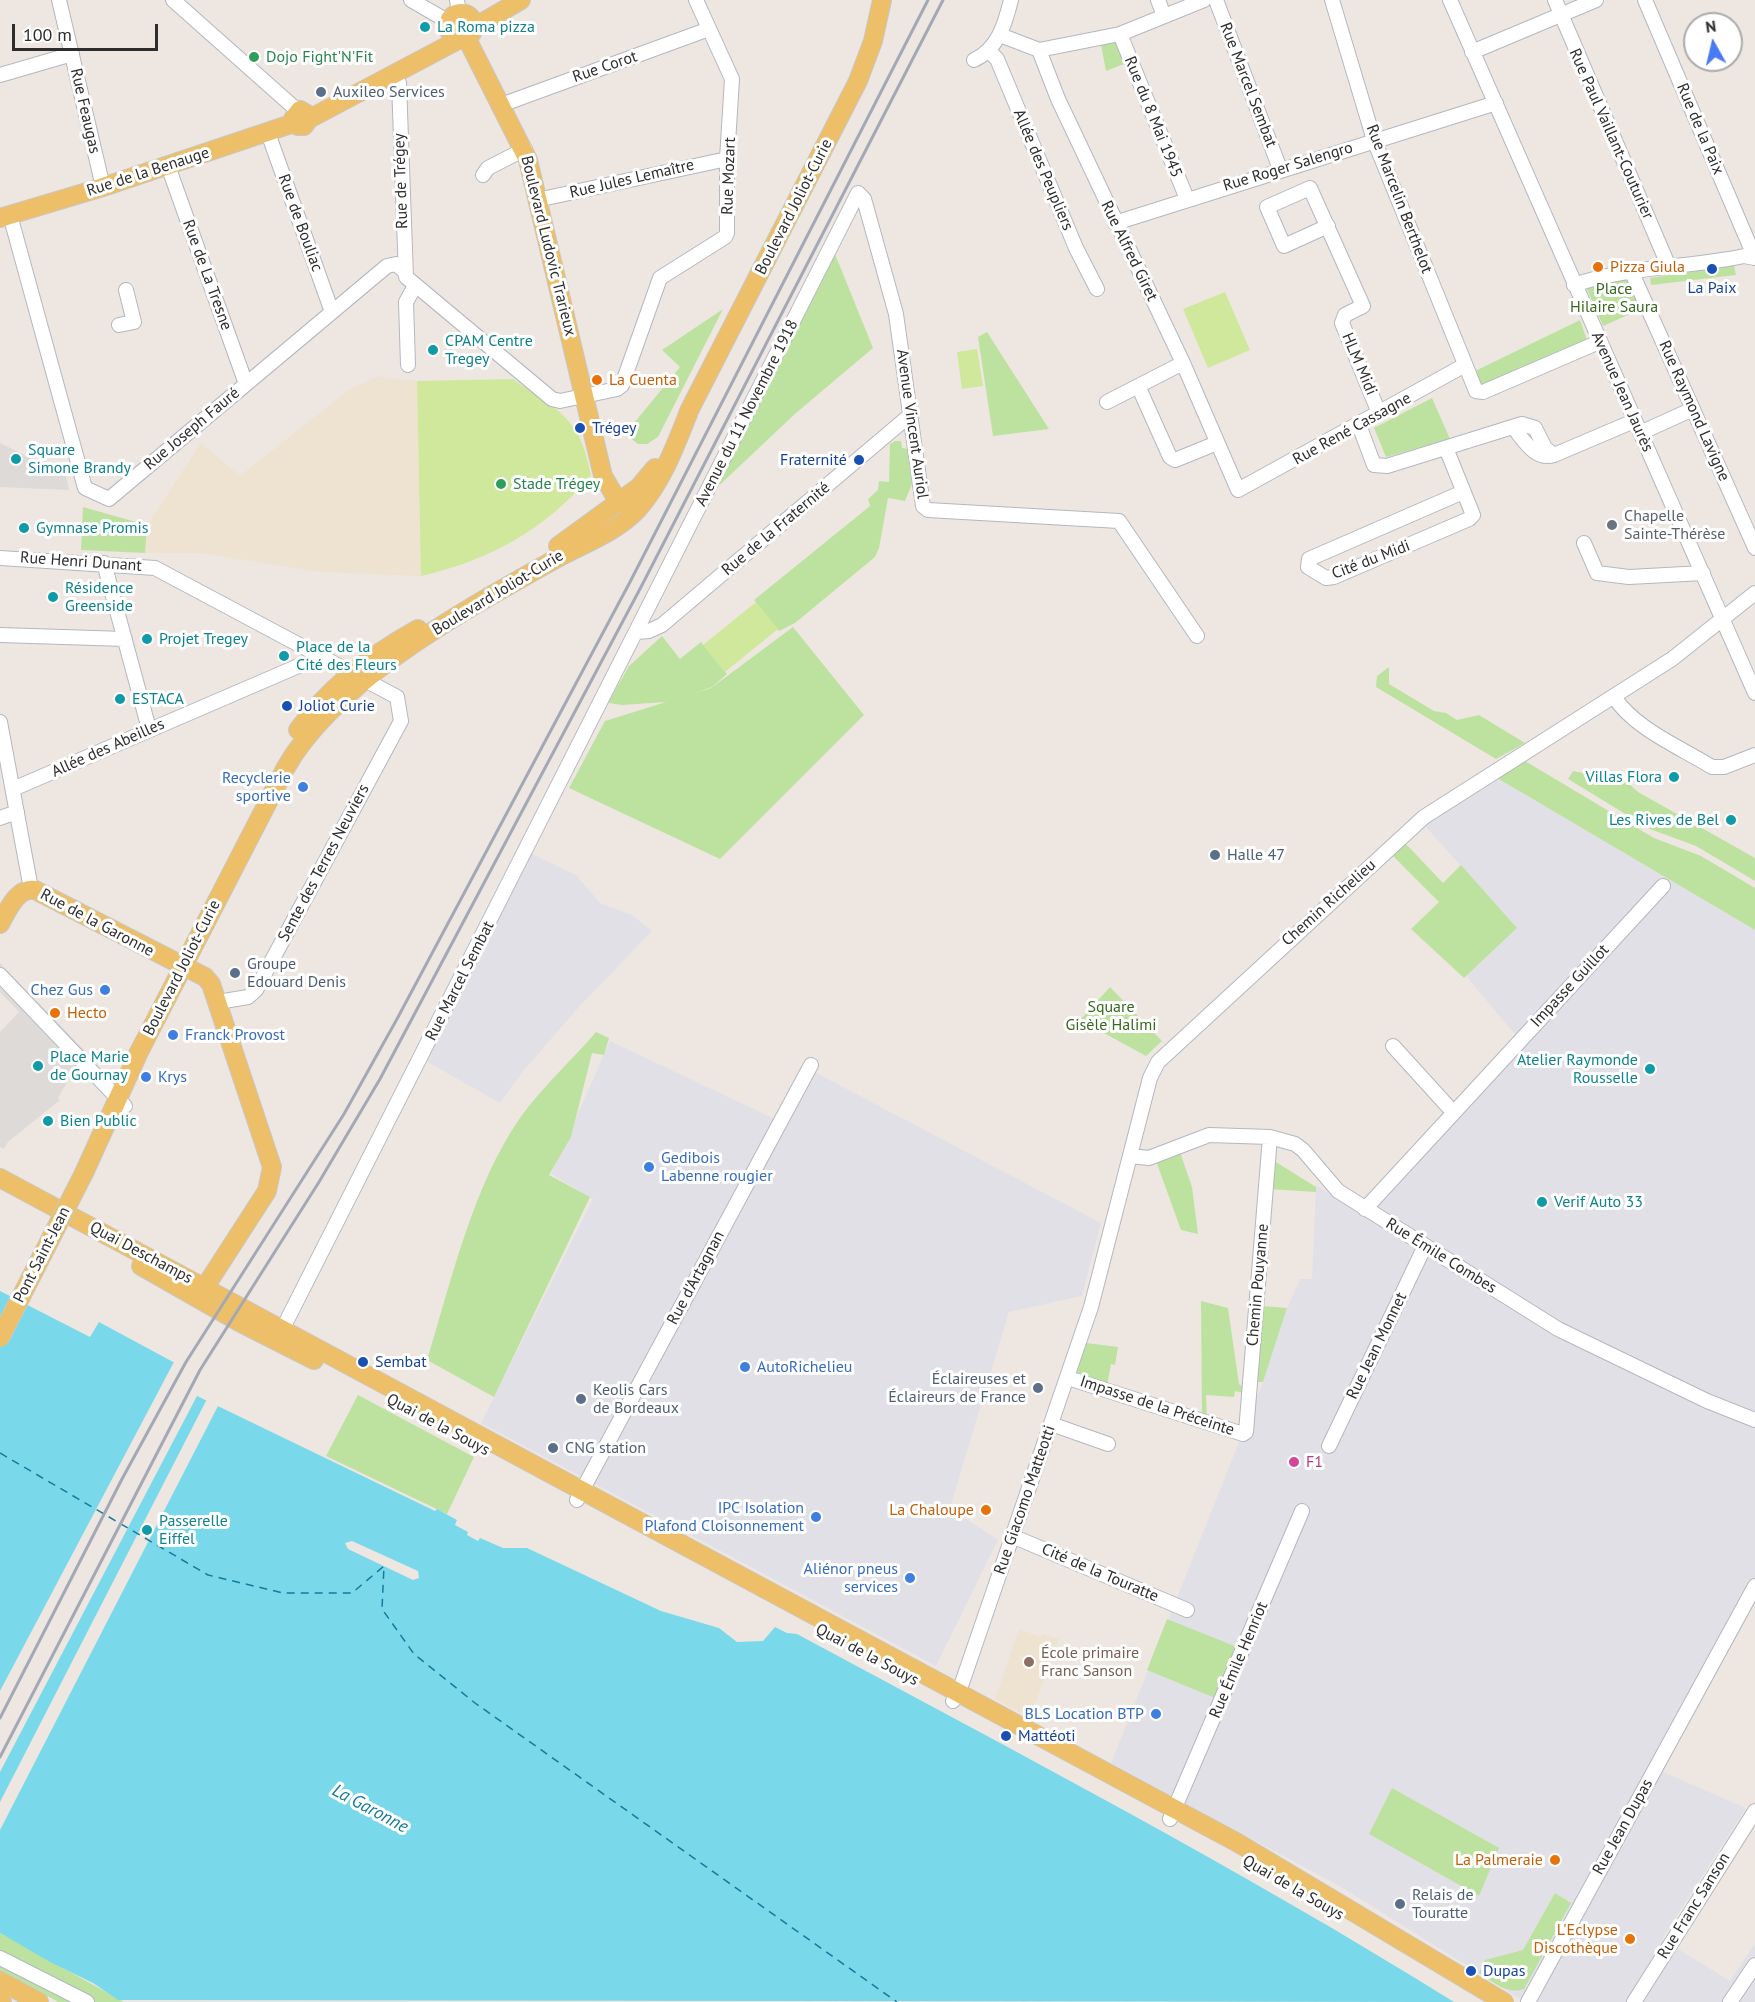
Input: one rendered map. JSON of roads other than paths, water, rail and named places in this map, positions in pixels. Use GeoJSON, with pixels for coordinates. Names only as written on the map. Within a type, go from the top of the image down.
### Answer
{"type":"FeatureCollection","features":[{"type":"Feature","properties":{"kind":"main road","name":"Rue de la Benauge"},"geometry":{"type":"LineString","coordinates":[[5,216],[103,187],[268,133],[393,73],[439,48],[460,23],[507,0]]}},
{"type":"Feature","properties":{"kind":"main road","name":"Rue de la Benauge"},"geometry":{"type":"LineString","coordinates":[[460,23],[521,0]]}},
{"type":"Feature","properties":{"kind":"main road","name":"Boulevard Joliot-Curie"},"geometry":{"type":"LineString","coordinates":[[80,1170],[113,1094],[153,1024],[179,964],[294,753],[381,650],[551,550],[619,502],[648,478],[661,457],[682,406],[849,80],[864,39],[872,0]]}},
{"type":"Feature","properties":{"kind":"main road","name":"Boulevard Joliot-Curie"},"geometry":{"type":"LineString","coordinates":[[359,677],[554,559],[628,518],[655,486],[690,409],[858,81],[873,41],[882,0]]}},
{"type":"Feature","properties":{"kind":"main road","name":"Boulevard Ludovic Trarieux"},"geometry":{"type":"LineString","coordinates":[[460,23],[525,149],[604,481],[619,502]]}},
{"type":"Feature","properties":{"kind":"main road"},"geometry":{"type":"LineString","coordinates":[[554,559],[600,524],[619,502]]}},
{"type":"Feature","properties":{"kind":"main road","name":"Rue de la Garonne"},"geometry":{"type":"LineString","coordinates":[[0,924],[19,894],[31,890],[207,979],[218,1002],[272,1167],[267,1191],[197,1288]]}},
{"type":"Feature","properties":{"kind":"main road","name":"Pont Saint-Jean"},"geometry":{"type":"LineString","coordinates":[[0,1319],[80,1170]]}},
{"type":"Feature","properties":{"kind":"main road","name":"Pont Saint-Jean"},"geometry":{"type":"LineString","coordinates":[[0,1338],[80,1170]]}},
{"type":"Feature","properties":{"kind":"main road","name":"Quai Deschamps"},"geometry":{"type":"LineString","coordinates":[[0,1178],[283,1337]]}},
{"type":"Feature","properties":{"kind":"main road","name":"Quai Deschamps"},"geometry":{"type":"LineString","coordinates":[[0,1189],[126,1256],[197,1288],[241,1323]]}},
{"type":"Feature","properties":{"kind":"main road","name":"Quai de la Souys"},"geometry":{"type":"LineString","coordinates":[[241,1323],[283,1337],[347,1376],[579,1495],[1172,1814],[1292,1874],[1504,2002]]}},
{"type":"Feature","properties":{"kind":"main road","name":"Quai de la Souys"},"geometry":{"type":"LineString","coordinates":[[1172,1814],[1483,2002]]}},
{"type":"Feature","properties":{"kind":"main road"},"geometry":{"type":"LineString","coordinates":[[0,1981],[39,2002]]}},
{"type":"Feature","properties":{"kind":"street","name":"Rue Feaugas"},"geometry":{"type":"LineString","coordinates":[[59,0],[103,187]]}},
{"type":"Feature","properties":{"kind":"street"},"geometry":{"type":"LineString","coordinates":[[173,0],[300,118]]}},
{"type":"Feature","properties":{"kind":"street"},"geometry":{"type":"LineString","coordinates":[[411,0],[460,23]]}},
{"type":"Feature","properties":{"kind":"street","name":"Rue Mozart"},"geometry":{"type":"LineString","coordinates":[[584,396],[622,385],[660,278],[725,237],[727,233],[727,159],[732,79],[696,0]]}},
{"type":"Feature","properties":{"kind":"street"},"geometry":{"type":"LineString","coordinates":[[974,60],[989,51],[1000,35],[1011,0]]}},
{"type":"Feature","properties":{"kind":"street"},"geometry":{"type":"LineString","coordinates":[[1158,0],[1164,16]]}},
{"type":"Feature","properties":{"kind":"street"},"geometry":{"type":"LineString","coordinates":[[1000,35],[1039,50],[1119,34],[1204,0]]}},
{"type":"Feature","properties":{"kind":"street","name":"Rue Marcel Sembat"},"geometry":{"type":"LineString","coordinates":[[1216,0],[1280,169]]}},
{"type":"Feature","properties":{"kind":"street","name":"Rue Marcelin Berthelot"},"geometry":{"type":"LineString","coordinates":[[1332,0],[1374,140],[1465,365],[1479,393],[1599,342]]}},
{"type":"Feature","properties":{"kind":"street","name":"Avenue Jean Jaurès"},"geometry":{"type":"LineString","coordinates":[[1450,0],[1599,342],[1724,618],[1755,693]]}},
{"type":"Feature","properties":{"kind":"street","name":"Rue Paul Vaillant-Couturier"},"geometry":{"type":"LineString","coordinates":[[1555,0],[1669,267]]}},
{"type":"Feature","properties":{"kind":"street"},"geometry":{"type":"LineString","coordinates":[[1472,52],[1596,0]]}},
{"type":"Feature","properties":{"kind":"street","name":"Rue de la Paix"},"geometry":{"type":"LineString","coordinates":[[1645,0],[1755,258]]}},
{"type":"Feature","properties":{"kind":"street","name":"Rue Corot"},"geometry":{"type":"LineString","coordinates":[[501,105],[709,29]]}},
{"type":"Feature","properties":{"kind":"street","name":"Rue du 8 Mai 1945"},"geometry":{"type":"LineString","coordinates":[[1119,34],[1187,199]]}},
{"type":"Feature","properties":{"kind":"street","name":"Rue Alfred Giret"},"geometry":{"type":"LineString","coordinates":[[1039,50],[1058,99],[1114,223],[1183,363],[1238,490]]}},
{"type":"Feature","properties":{"kind":"street","name":"Allée des Peupliers"},"geometry":{"type":"LineString","coordinates":[[989,51],[997,59],[1076,248],[1096,289]]}},
{"type":"Feature","properties":{"kind":"street"},"geometry":{"type":"LineString","coordinates":[[0,75],[72,54]]}},
{"type":"Feature","properties":{"kind":"street","name":"Rue de Trégey"},"geometry":{"type":"LineString","coordinates":[[393,73],[399,82],[404,271]]}},
{"type":"Feature","properties":{"kind":"street","name":"Rue Roger Salengro"},"geometry":{"type":"LineString","coordinates":[[1114,223],[1496,103]]}},
{"type":"Feature","properties":{"kind":"street","name":"Rue de Bouliac"},"geometry":{"type":"LineString","coordinates":[[268,133],[332,312]]}},
{"type":"Feature","properties":{"kind":"street"},"geometry":{"type":"LineString","coordinates":[[483,175],[488,168],[525,149]]}},
{"type":"Feature","properties":{"kind":"street","name":"Rue Jules Lemaître"},"geometry":{"type":"LineString","coordinates":[[537,200],[727,159]]}},
{"type":"Feature","properties":{"kind":"street","name":"Rue de La Tresne"},"geometry":{"type":"LineString","coordinates":[[168,166],[246,384]]}},
{"type":"Feature","properties":{"kind":"street","name":"HLM Midi"},"geometry":{"type":"LineString","coordinates":[[1328,226],[1284,246],[1267,207],[1310,188],[1328,226],[1363,306],[1345,315],[1341,323],[1379,413]]}},
{"type":"Feature","properties":{"kind":"street","name":"Avenue Vincent Auriol"},"geometry":{"type":"LineString","coordinates":[[858,193],[864,199],[896,314],[909,416],[924,506],[928,510],[1119,521],[1197,636]]}},
{"type":"Feature","properties":{"kind":"street","name":"Avenue du 11 Novembre 1918"},"geometry":{"type":"LineString","coordinates":[[637,632],[858,193]]}},
{"type":"Feature","properties":{"kind":"street","name":"Rue Joseph Fauré"},"geometry":{"type":"LineString","coordinates":[[5,216],[85,488],[109,499],[387,266],[396,264],[404,271]]}},
{"type":"Feature","properties":{"kind":"street"},"geometry":{"type":"LineString","coordinates":[[1574,285],[1669,267],[1744,256],[1755,258]]}},
{"type":"Feature","properties":{"kind":"street"},"geometry":{"type":"LineString","coordinates":[[404,271],[405,277],[415,286],[552,399],[560,401],[584,396]]}},
{"type":"Feature","properties":{"kind":"street","name":"Rue Raymond Lavigne"},"geometry":{"type":"LineString","coordinates":[[1632,273],[1755,548]]}},
{"type":"Feature","properties":{"kind":"street"},"geometry":{"type":"LineString","coordinates":[[408,364],[406,303],[415,286]]}},
{"type":"Feature","properties":{"kind":"street"},"geometry":{"type":"LineString","coordinates":[[119,325],[134,321],[126,290]]}},
{"type":"Feature","properties":{"kind":"street"},"geometry":{"type":"LineString","coordinates":[[1107,402],[1139,388],[1183,363]]}},
{"type":"Feature","properties":{"kind":"street","name":"Rue René Cassagne"},"geometry":{"type":"LineString","coordinates":[[1238,490],[1465,365]]}},
{"type":"Feature","properties":{"kind":"street"},"geometry":{"type":"LineString","coordinates":[[1139,388],[1170,457],[1175,460],[1217,443]]}},
{"type":"Feature","properties":{"kind":"street"},"geometry":{"type":"LineString","coordinates":[[1359,425],[1374,465],[1387,466],[1522,424],[1534,428],[1545,448],[1554,454],[1694,409]]}},
{"type":"Feature","properties":{"kind":"street","name":"Rue de la Fraternité"},"geometry":{"type":"LineString","coordinates":[[637,632],[649,631],[662,625],[909,416]]}},
{"type":"Feature","properties":{"kind":"street","name":"Cité du Midi"},"geometry":{"type":"LineString","coordinates":[[1446,448],[1473,515],[1457,525],[1334,577],[1326,578],[1308,567],[1309,559],[1463,492]]}},
{"type":"Feature","properties":{"kind":"street"},"geometry":{"type":"LineString","coordinates":[[1584,543],[1597,573],[1629,577],[1703,573]]}},
{"type":"Feature","properties":{"kind":"street","name":"Rue Henri Dunant"},"geometry":{"type":"LineString","coordinates":[[0,558],[155,568],[397,697]]}},
{"type":"Feature","properties":{"kind":"street"},"geometry":{"type":"LineString","coordinates":[[104,564],[149,729]]}},
{"type":"Feature","properties":{"kind":"street","name":"Chemin Richelieu"},"geometry":{"type":"LineString","coordinates":[[1090,1306],[1150,1078],[1165,1053],[1424,817],[1672,659],[1755,593]]}},
{"type":"Feature","properties":{"kind":"street","name":"Rue Marcel Sembat"},"geometry":{"type":"LineString","coordinates":[[283,1337],[637,632]]}},
{"type":"Feature","properties":{"kind":"street"},"geometry":{"type":"LineString","coordinates":[[0,635],[125,639]]}},
{"type":"Feature","properties":{"kind":"street","name":"Allée des Abeilles"},"geometry":{"type":"LineString","coordinates":[[13,789],[303,664]]}},
{"type":"Feature","properties":{"kind":"street","name":"Sente des Terres Neuviers"},"geometry":{"type":"LineString","coordinates":[[218,1002],[248,997],[256,990],[401,721],[397,697]]}},
{"type":"Feature","properties":{"kind":"street"},"geometry":{"type":"LineString","coordinates":[[1614,697],[1627,713],[1643,725],[1712,767],[1724,767],[1755,755]]}},
{"type":"Feature","properties":{"kind":"street"},"geometry":{"type":"LineString","coordinates":[[0,722],[31,890]]}},
{"type":"Feature","properties":{"kind":"street"},"geometry":{"type":"LineString","coordinates":[[0,818],[17,812]]}},
{"type":"Feature","properties":{"kind":"street","name":"Impasse Guillot"},"geometry":{"type":"LineString","coordinates":[[1365,1209],[1663,886]]}},
{"type":"Feature","properties":{"kind":"street"},"geometry":{"type":"LineString","coordinates":[[0,975],[113,1094]]}},
{"type":"Feature","properties":{"kind":"street"},"geometry":{"type":"LineString","coordinates":[[1393,1046],[1453,1112]]}},
{"type":"Feature","properties":{"kind":"street","name":"Rue d'Artagnan"},"geometry":{"type":"LineString","coordinates":[[579,1495],[811,1065]]}},
{"type":"Feature","properties":{"kind":"street","name":"Rue Émile Combes"},"geometry":{"type":"LineString","coordinates":[[1130,1155],[1149,1158],[1209,1135],[1270,1137],[1284,1140],[1303,1149],[1338,1191],[1558,1329],[1707,1401],[1755,1420]]}},
{"type":"Feature","properties":{"kind":"street","name":"Chemin Pouyanne"},"geometry":{"type":"LineString","coordinates":[[1246,1432],[1270,1137]]}},
{"type":"Feature","properties":{"kind":"street","name":"Rue Jean Monnet"},"geometry":{"type":"LineString","coordinates":[[1329,1446],[1425,1246]]}},
{"type":"Feature","properties":{"kind":"street","name":"Rue Giacomo Matteotti"},"geometry":{"type":"LineString","coordinates":[[955,1697],[1068,1378],[1090,1306]]}},
{"type":"Feature","properties":{"kind":"street","name":"Impasse de la Préceinte"},"geometry":{"type":"LineString","coordinates":[[1068,1378],[1243,1434],[1246,1432]]}},
{"type":"Feature","properties":{"kind":"street"},"geometry":{"type":"LineString","coordinates":[[1051,1424],[1108,1444]]}},
{"type":"Feature","properties":{"kind":"street","name":"Rue Émile Henriot"},"geometry":{"type":"LineString","coordinates":[[1172,1814],[1302,1511]]}},
{"type":"Feature","properties":{"kind":"street","name":"Cité de la Touratte"},"geometry":{"type":"LineString","coordinates":[[1012,1536],[1187,1610]]}},
{"type":"Feature","properties":{"kind":"street","name":"Rue Jean Dupas"},"geometry":{"type":"LineString","coordinates":[[1528,2002],[1755,1586]]}},
{"type":"Feature","properties":{"kind":"street","name":"Rue Franc Sanson"},"geometry":{"type":"LineString","coordinates":[[1634,2002],[1755,1810]]}},
{"type":"Feature","properties":{"kind":"street"},"geometry":{"type":"LineString","coordinates":[[0,1958],[87,2002]]}},
{"type":"Feature","properties":{"kind":"street"},"geometry":{"type":"LineString","coordinates":[[1730,2002],[1754,1968]]}},
{"type":"Feature","properties":{"kind":"water","name":"La Garonne"},"geometry":{"type":"Polygon","coordinates":[[[0,1291],[90,1337],[99,1322],[175,1363],[166,1381],[435,1511],[437,1509],[457,1520],[455,1525],[478,1541],[480,1538],[503,1548],[527,1548],[661,1611],[719,1628],[737,1642],[763,1641],[775,1627],[787,1633],[797,1634],[1211,1858],[1454,2002],[118,2000],[93,1983],[50,1962],[0,1933],[0,1291]]]}},
{"type":"Feature","properties":{"kind":"railway"},"geometry":{"type":"LineString","coordinates":[[0,1718],[122,1479],[186,1362],[344,1114],[397,1019],[630,582],[928,0]]}},
{"type":"Feature","properties":{"kind":"railway"},"geometry":{"type":"LineString","coordinates":[[0,1757],[200,1370],[319,1182],[380,1079],[641,587],[943,0]]}},
{"type":"Feature","properties":{"kind":"place","name":"La Roma pizza"},"geometry":{"type":"Point","coordinates":[425,27]}},
{"type":"Feature","properties":{"kind":"place","name":"Dojo Fight'N'Fit"},"geometry":{"type":"Point","coordinates":[254,57]}},
{"type":"Feature","properties":{"kind":"place","name":"Auxileo Services"},"geometry":{"type":"Point","coordinates":[321,92]}},
{"type":"Feature","properties":{"kind":"place","name":"Pizza Giula"},"geometry":{"type":"Point","coordinates":[1598,267]}},
{"type":"Feature","properties":{"kind":"place","name":"La Paix"},"geometry":{"type":"Point","coordinates":[1712,269]}},
{"type":"Feature","properties":{"kind":"place","name":"CPAM Centre Tregey"},"geometry":{"type":"Point","coordinates":[433,350]}},
{"type":"Feature","properties":{"kind":"place","name":"La Cuenta"},"geometry":{"type":"Point","coordinates":[597,380]}},
{"type":"Feature","properties":{"kind":"place","name":"Trégey"},"geometry":{"type":"Point","coordinates":[580,428]}},
{"type":"Feature","properties":{"kind":"place","name":"Square Simone Brandy"},"geometry":{"type":"Point","coordinates":[16,459]}},
{"type":"Feature","properties":{"kind":"place","name":"Fraternité"},"geometry":{"type":"Point","coordinates":[859,460]}},
{"type":"Feature","properties":{"kind":"place","name":"Stade Trégey"},"geometry":{"type":"Point","coordinates":[501,484]}},
{"type":"Feature","properties":{"kind":"place","name":"Chapelle Sainte-Thérèse"},"geometry":{"type":"Point","coordinates":[1612,525]}},
{"type":"Feature","properties":{"kind":"place","name":"Gymnase Promis"},"geometry":{"type":"Point","coordinates":[24,528]}},
{"type":"Feature","properties":{"kind":"place","name":"Résidence Greenside"},"geometry":{"type":"Point","coordinates":[53,597]}},
{"type":"Feature","properties":{"kind":"place","name":"Projet Tregey"},"geometry":{"type":"Point","coordinates":[147,639]}},
{"type":"Feature","properties":{"kind":"place","name":"Place de la Cité des Fleurs"},"geometry":{"type":"Point","coordinates":[284,656]}},
{"type":"Feature","properties":{"kind":"place","name":"ESTACA"},"geometry":{"type":"Point","coordinates":[120,699]}},
{"type":"Feature","properties":{"kind":"place","name":"Joliot Curie"},"geometry":{"type":"Point","coordinates":[287,706]}},
{"type":"Feature","properties":{"kind":"place","name":"Villas Flora"},"geometry":{"type":"Point","coordinates":[1674,777]}},
{"type":"Feature","properties":{"kind":"place","name":"Recyclerie sportive"},"geometry":{"type":"Point","coordinates":[303,787]}},
{"type":"Feature","properties":{"kind":"place","name":"Les Rives de Bel"},"geometry":{"type":"Point","coordinates":[1731,820]}},
{"type":"Feature","properties":{"kind":"place","name":"Halle 47"},"geometry":{"type":"Point","coordinates":[1215,855]}},
{"type":"Feature","properties":{"kind":"place","name":"Groupe Edouard Denis"},"geometry":{"type":"Point","coordinates":[235,973]}},
{"type":"Feature","properties":{"kind":"place","name":"Chez Gus"},"geometry":{"type":"Point","coordinates":[105,990]}},
{"type":"Feature","properties":{"kind":"place","name":"Hecto"},"geometry":{"type":"Point","coordinates":[55,1013]}},
{"type":"Feature","properties":{"kind":"place","name":"Franck Provost"},"geometry":{"type":"Point","coordinates":[173,1035]}},
{"type":"Feature","properties":{"kind":"place","name":"Place Marie de Gournay"},"geometry":{"type":"Point","coordinates":[38,1066]}},
{"type":"Feature","properties":{"kind":"place","name":"Atelier Raymonde Rousselle"},"geometry":{"type":"Point","coordinates":[1650,1069]}},
{"type":"Feature","properties":{"kind":"place","name":"Krys"},"geometry":{"type":"Point","coordinates":[146,1077]}},
{"type":"Feature","properties":{"kind":"place","name":"Bien Public"},"geometry":{"type":"Point","coordinates":[48,1121]}},
{"type":"Feature","properties":{"kind":"place","name":"Gedibois Labenne rougier"},"geometry":{"type":"Point","coordinates":[649,1167]}},
{"type":"Feature","properties":{"kind":"place","name":"Verif Auto 33"},"geometry":{"type":"Point","coordinates":[1542,1202]}},
{"type":"Feature","properties":{"kind":"place","name":"Sembat"},"geometry":{"type":"Point","coordinates":[363,1362]}},
{"type":"Feature","properties":{"kind":"place","name":"AutoRichelieu"},"geometry":{"type":"Point","coordinates":[745,1367]}},
{"type":"Feature","properties":{"kind":"place","name":"Éclaireuses et Éclaireurs de France"},"geometry":{"type":"Point","coordinates":[1038,1388]}},
{"type":"Feature","properties":{"kind":"place","name":"Keolis Cars de Bordeaux"},"geometry":{"type":"Point","coordinates":[581,1399]}},
{"type":"Feature","properties":{"kind":"place","name":"CNG station"},"geometry":{"type":"Point","coordinates":[553,1448]}},
{"type":"Feature","properties":{"kind":"place","name":"F1"},"geometry":{"type":"Point","coordinates":[1294,1462]}},
{"type":"Feature","properties":{"kind":"place","name":"La Chaloupe"},"geometry":{"type":"Point","coordinates":[986,1510]}},
{"type":"Feature","properties":{"kind":"place","name":"IPC Isolation Plafond Cloisonnement"},"geometry":{"type":"Point","coordinates":[816,1517]}},
{"type":"Feature","properties":{"kind":"place","name":"Passerelle Eiffel"},"geometry":{"type":"Point","coordinates":[147,1530]}},
{"type":"Feature","properties":{"kind":"place","name":"Aliénor pneus services"},"geometry":{"type":"Point","coordinates":[910,1578]}},
{"type":"Feature","properties":{"kind":"place","name":"École primaire Franc Sanson"},"geometry":{"type":"Point","coordinates":[1029,1662]}},
{"type":"Feature","properties":{"kind":"place","name":"BLS Location BTP"},"geometry":{"type":"Point","coordinates":[1156,1714]}},
{"type":"Feature","properties":{"kind":"place","name":"Mattéoti"},"geometry":{"type":"Point","coordinates":[1006,1736]}},
{"type":"Feature","properties":{"kind":"place","name":"La Palmeraie"},"geometry":{"type":"Point","coordinates":[1555,1860]}},
{"type":"Feature","properties":{"kind":"place","name":"Relais de Touratte"},"geometry":{"type":"Point","coordinates":[1400,1904]}},
{"type":"Feature","properties":{"kind":"place","name":"L'Eclypse Discothèque"},"geometry":{"type":"Point","coordinates":[1630,1939]}},
{"type":"Feature","properties":{"kind":"place","name":"Dupas"},"geometry":{"type":"Point","coordinates":[1471,1971]}},
{"type":"Feature","properties":{"kind":"park label","name":"Place Hilaire Saura"},"geometry":{"type":"Point","coordinates":[1614,298]}},
{"type":"Feature","properties":{"kind":"park label","name":"Square Gisèle Halimi"},"geometry":{"type":"Point","coordinates":[1111,1016]}}]}
